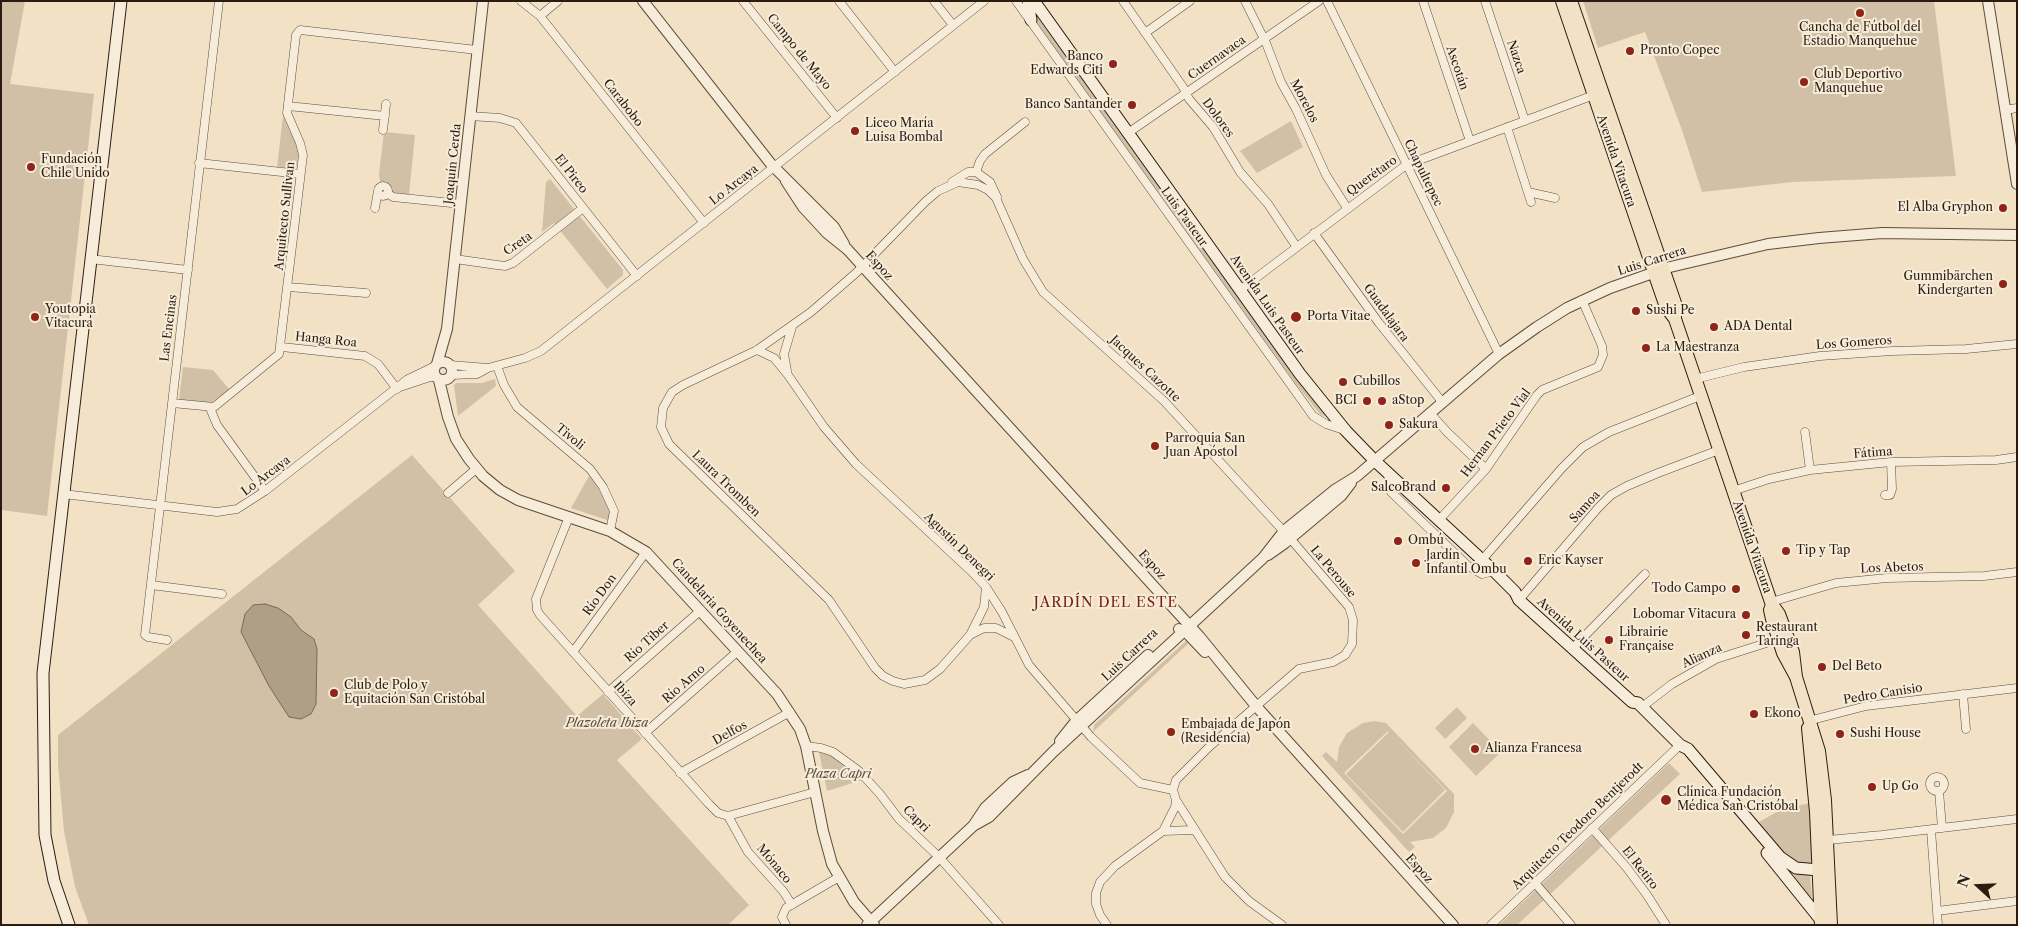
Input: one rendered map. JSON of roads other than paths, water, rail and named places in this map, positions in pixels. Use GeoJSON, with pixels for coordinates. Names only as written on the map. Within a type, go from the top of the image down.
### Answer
{"type":"FeatureCollection","features":[{"type":"Feature","properties":{"kind":"main road"},"geometry":{"type":"LineString","coordinates":[[69,925],[54,881],[47,847],[42,700],[63,494],[120,1]]}},
{"type":"Feature","properties":{"kind":"main road"},"geometry":{"type":"LineString","coordinates":[[1028,1],[1031,20]]}},
{"type":"Feature","properties":{"kind":"main road","name":"Avenida Luis Pasteur"},"geometry":{"type":"LineString","coordinates":[[1034,1],[1300,374],[1346,431],[1375,461],[1519,596],[1574,646],[1636,697],[1640,705],[1680,745],[1688,760],[1824,923]]}},
{"type":"Feature","properties":{"kind":"main road","name":"Avenida Vitacura"},"geometry":{"type":"LineString","coordinates":[[1562,1],[1658,270]]}},
{"type":"Feature","properties":{"kind":"main road","name":"Avenida Vitacura"},"geometry":{"type":"LineString","coordinates":[[1571,1],[1658,270],[1666,307],[1675,319],[1771,604],[1779,614],[1787,633],[1794,659],[1796,677],[1808,721],[1816,739],[1821,762],[1830,888],[1824,923]]}},
{"type":"Feature","properties":{"kind":"main road","name":"Avenida Vitacura"},"geometry":{"type":"LineString","coordinates":[[1771,604],[1772,619],[1785,659],[1796,677]]}},
{"type":"Feature","properties":{"kind":"main road","name":"Avenida Vitacura"},"geometry":{"type":"LineString","coordinates":[[1808,721],[1824,923]]}},
{"type":"Feature","properties":{"kind":"main road","name":"Avenida Luis Pasteur"},"geometry":{"type":"LineString","coordinates":[[1680,745],[1688,749],[1780,857],[1796,868],[1819,870]]}},
{"type":"Feature","properties":{"kind":"main road"},"geometry":{"type":"LineString","coordinates":[[1817,826],[1822,836],[1828,840]]}},
{"type":"Feature","properties":{"kind":"main road"},"geometry":{"type":"LineString","coordinates":[[1819,870],[1825,874],[1830,888]]}},
{"type":"Feature","properties":{"kind":"street","name":"Las Encinas"},"geometry":{"type":"LineString","coordinates":[[167,640],[145,635],[219,1]]}},
{"type":"Feature","properties":{"kind":"street","name":"Joaquín Cerda"},"geometry":{"type":"LineString","coordinates":[[442,364],[483,1]]}},
{"type":"Feature","properties":{"kind":"street","name":"Carabobo"},"geometry":{"type":"LineString","coordinates":[[521,1],[530,6],[540,16],[704,223]]}},
{"type":"Feature","properties":{"kind":"street"},"geometry":{"type":"LineString","coordinates":[[540,16],[558,1]]}},
{"type":"Feature","properties":{"kind":"street","name":"Espoz"},"geometry":{"type":"LineString","coordinates":[[642,1],[774,168],[834,226],[847,249],[1453,925]]}},
{"type":"Feature","properties":{"kind":"street","name":"Campo de Mayo"},"geometry":{"type":"LineString","coordinates":[[743,1],[836,118]]}},
{"type":"Feature","properties":{"kind":"street"},"geometry":{"type":"LineString","coordinates":[[839,1],[895,72]]}},
{"type":"Feature","properties":{"kind":"street"},"geometry":{"type":"LineString","coordinates":[[934,1],[953,25]]}},
{"type":"Feature","properties":{"kind":"street","name":"Lo Arcaya"},"geometry":{"type":"LineString","coordinates":[[398,388],[430,377],[444,378],[476,374],[488,368],[526,358],[541,351],[984,1]]}},
{"type":"Feature","properties":{"kind":"street","name":"Luis Pasteur"},"geometry":{"type":"LineString","coordinates":[[1016,1],[1313,416],[1326,424],[1346,431]]}},
{"type":"Feature","properties":{"kind":"street","name":"Dolores"},"geometry":{"type":"LineString","coordinates":[[1123,1],[1186,93],[1213,127],[1240,172],[1268,204],[1296,246]]}},
{"type":"Feature","properties":{"kind":"street"},"geometry":{"type":"LineString","coordinates":[[1145,32],[1190,1]]}},
{"type":"Feature","properties":{"kind":"street","name":"Morelos"},"geometry":{"type":"LineString","coordinates":[[1245,1],[1264,40],[1281,82],[1295,106],[1326,175],[1347,208]]}},
{"type":"Feature","properties":{"kind":"street","name":"Cuernavaca"},"geometry":{"type":"LineString","coordinates":[[1128,133],[1318,1]]}},
{"type":"Feature","properties":{"kind":"street","name":"Chapultepec"},"geometry":{"type":"LineString","coordinates":[[1327,1],[1499,354]]}},
{"type":"Feature","properties":{"kind":"street","name":"Ascotán"},"geometry":{"type":"LineString","coordinates":[[1423,1],[1470,141]]}},
{"type":"Feature","properties":{"kind":"street","name":"Nazca"},"geometry":{"type":"LineString","coordinates":[[1485,1],[1525,121]]}},
{"type":"Feature","properties":{"kind":"street"},"geometry":{"type":"LineString","coordinates":[[1988,1],[2017,184]]}},
{"type":"Feature","properties":{"kind":"street","name":"Arquitecto Sullivan"},"geometry":{"type":"LineString","coordinates":[[282,347],[303,155],[288,117],[296,36],[300,30],[477,50]]}},
{"type":"Feature","properties":{"kind":"street","name":"Querétaro"},"geometry":{"type":"LineString","coordinates":[[1240,290],[1406,165],[1594,95]]}},
{"type":"Feature","properties":{"kind":"street"},"geometry":{"type":"LineString","coordinates":[[383,130],[386,104]]}},
{"type":"Feature","properties":{"kind":"street"},"geometry":{"type":"LineString","coordinates":[[288,106],[385,116]]}},
{"type":"Feature","properties":{"kind":"street"},"geometry":{"type":"LineString","coordinates":[[2005,110],[2017,108]]}},
{"type":"Feature","properties":{"kind":"street","name":"El Pireo"},"geometry":{"type":"LineString","coordinates":[[470,116],[500,118],[516,123],[637,276]]}},
{"type":"Feature","properties":{"kind":"street"},"geometry":{"type":"LineString","coordinates":[[863,267],[926,201],[964,174],[976,172],[985,154],[1025,122]]}},
{"type":"Feature","properties":{"kind":"street"},"geometry":{"type":"LineString","coordinates":[[1507,127],[1531,202]]}},
{"type":"Feature","properties":{"kind":"street"},"geometry":{"type":"LineString","coordinates":[[200,163],[300,174]]}},
{"type":"Feature","properties":{"kind":"street","name":"Jacques Cazotte"},"geometry":{"type":"LineString","coordinates":[[976,172],[990,182],[1023,260],[1043,292],[1164,401],[1287,535]]}},
{"type":"Feature","properties":{"kind":"street","name":"Jacques Cazotte"},"geometry":{"type":"LineString","coordinates":[[950,184],[968,183],[988,190],[996,198],[1003,210]]}},
{"type":"Feature","properties":{"kind":"street"},"geometry":{"type":"LineString","coordinates":[[375,208],[378,191],[380,187],[384,186],[387,189],[387,193],[393,197],[461,204]]}},
{"type":"Feature","properties":{"kind":"street"},"geometry":{"type":"LineString","coordinates":[[1528,192],[1555,198]]}},
{"type":"Feature","properties":{"kind":"street","name":"Creta"},"geometry":{"type":"LineString","coordinates":[[455,259],[505,266],[513,263],[583,208]]}},
{"type":"Feature","properties":{"kind":"street","name":"Guadalajara"},"geometry":{"type":"LineString","coordinates":[[1314,233],[1379,323],[1443,403]]}},
{"type":"Feature","properties":{"kind":"street","name":"Luis Carrera"},"geometry":{"type":"LineString","coordinates":[[871,924],[973,826],[985,808],[1013,782],[1032,773],[1079,724],[1184,627],[1213,597],[1233,585],[1336,488],[1357,476],[1499,354],[1537,327],[1582,300],[1610,288],[1658,270],[1744,249],[1819,238],[1913,233],[2017,235]]}},
{"type":"Feature","properties":{"kind":"street"},"geometry":{"type":"LineString","coordinates":[[90,258],[188,270]]}},
{"type":"Feature","properties":{"kind":"street","name":"Laura Tromben"},"geometry":{"type":"LineString","coordinates":[[863,267],[835,293],[792,326],[756,350],[672,392],[665,402],[661,417],[663,433],[669,444],[819,589],[838,611],[875,668],[893,681],[904,684],[925,680],[940,669],[970,635],[982,612],[986,587]]}},
{"type":"Feature","properties":{"kind":"street"},"geometry":{"type":"LineString","coordinates":[[288,287],[366,293]]}},
{"type":"Feature","properties":{"kind":"street","name":"Hernan Prieto Vial"},"geometry":{"type":"LineString","coordinates":[[1439,520],[1486,469],[1542,390],[1598,367],[1602,361],[1602,346],[1582,300]]}},
{"type":"Feature","properties":{"kind":"street","name":"Agustín Denegri"},"geometry":{"type":"LineString","coordinates":[[788,375],[784,354],[792,326]]}},
{"type":"Feature","properties":{"kind":"street","name":"Los Gomeros"},"geometry":{"type":"LineString","coordinates":[[1695,379],[1744,367],[1820,356],[1892,351],[1966,349],[2017,344]]}},
{"type":"Feature","properties":{"kind":"street","name":"Hanga Roa"},"geometry":{"type":"LineString","coordinates":[[210,408],[222,402],[279,354],[282,347],[365,356],[378,364],[398,388]]}},
{"type":"Feature","properties":{"kind":"street","name":"Agustín Denegri"},"geometry":{"type":"LineString","coordinates":[[756,350],[774,358],[820,421],[856,464],[974,573],[986,587],[1002,612],[1029,665],[1079,724],[1134,780],[1152,787],[1173,790]]}},
{"type":"Feature","properties":{"kind":"street"},"geometry":{"type":"LineString","coordinates":[[442,364],[452,370],[444,378],[434,372],[442,364]]}},
{"type":"Feature","properties":{"kind":"street","name":"Lo Arcaya"},"geometry":{"type":"LineString","coordinates":[[63,494],[223,512],[244,506],[408,379],[442,364],[488,368]]}},
{"type":"Feature","properties":{"kind":"street","name":"Tivoli"},"geometry":{"type":"LineString","coordinates":[[497,366],[504,385],[516,407],[590,469],[603,487],[614,511],[610,531]]}},
{"type":"Feature","properties":{"kind":"street","name":"Candelaria Goyenechea"},"geometry":{"type":"LineString","coordinates":[[444,378],[446,405],[456,439],[476,469],[491,483],[509,495],[528,504],[610,531],[646,552],[777,694],[800,729],[806,746],[827,849],[838,877],[871,924]]}},
{"type":"Feature","properties":{"kind":"street"},"geometry":{"type":"LineString","coordinates":[[1482,560],[1562,468],[1583,447],[1609,432],[1700,396]]}},
{"type":"Feature","properties":{"kind":"street"},"geometry":{"type":"LineString","coordinates":[[172,403],[210,408],[216,425],[265,491]]}},
{"type":"Feature","properties":{"kind":"street"},"geometry":{"type":"LineString","coordinates":[[1430,414],[1486,469]]}},
{"type":"Feature","properties":{"kind":"street"},"geometry":{"type":"LineString","coordinates":[[1805,432],[1810,470]]}},
{"type":"Feature","properties":{"kind":"street","name":"Samoa"},"geometry":{"type":"LineString","coordinates":[[1519,596],[1611,495],[1658,473],[1719,450]]}},
{"type":"Feature","properties":{"kind":"street","name":"Fátima"},"geometry":{"type":"LineString","coordinates":[[1733,491],[1770,479],[1810,470],[1891,462],[2017,458]]}},
{"type":"Feature","properties":{"kind":"street"},"geometry":{"type":"LineString","coordinates":[[1885,495],[1890,495],[1892,489],[1891,462]]}},
{"type":"Feature","properties":{"kind":"street"},"geometry":{"type":"LineString","coordinates":[[448,493],[476,469]]}},
{"type":"Feature","properties":{"kind":"street"},"geometry":{"type":"LineString","coordinates":[[1389,474],[1388,485],[1391,492],[1468,566],[1482,574],[1494,572]]}},
{"type":"Feature","properties":{"kind":"street","name":"Ibiza"},"geometry":{"type":"LineString","coordinates":[[569,516],[539,590],[536,605],[540,615],[680,773],[718,813],[728,816]]}},
{"type":"Feature","properties":{"kind":"street","name":"La Perouse"},"geometry":{"type":"LineString","coordinates":[[1173,790],[1173,785],[1180,776],[1299,669],[1333,662],[1340,659],[1348,651],[1353,636],[1353,620],[1349,607],[1287,535]]}},
{"type":"Feature","properties":{"kind":"street","name":"Río Don"},"geometry":{"type":"LineString","coordinates":[[573,652],[646,552]]}},
{"type":"Feature","properties":{"kind":"street","name":"Los Abetos"},"geometry":{"type":"LineString","coordinates":[[1771,604],[1836,583],[1878,578],[1984,576],[2017,572]]}},
{"type":"Feature","properties":{"kind":"street"},"geometry":{"type":"LineString","coordinates":[[1574,646],[1644,574]]}},
{"type":"Feature","properties":{"kind":"street"},"geometry":{"type":"LineString","coordinates":[[151,585],[222,594]]}},
{"type":"Feature","properties":{"kind":"street","name":"Río Tíber"},"geometry":{"type":"LineString","coordinates":[[608,692],[701,610]]}},
{"type":"Feature","properties":{"kind":"street"},"geometry":{"type":"LineString","coordinates":[[970,635],[991,627],[1014,638]]}},
{"type":"Feature","properties":{"kind":"street","name":"Alianza"},"geometry":{"type":"LineString","coordinates":[[1640,705],[1716,659],[1779,639]]}},
{"type":"Feature","properties":{"kind":"street","name":"Río Arno"},"geometry":{"type":"LineString","coordinates":[[645,733],[738,651]]}},
{"type":"Feature","properties":{"kind":"street","name":"Pedro Canisio"},"geometry":{"type":"LineString","coordinates":[[1808,721],[1866,706],[2017,688]]}},
{"type":"Feature","properties":{"kind":"street"},"geometry":{"type":"LineString","coordinates":[[1963,694],[1966,729]]}},
{"type":"Feature","properties":{"kind":"street","name":"Delfos"},"geometry":{"type":"LineString","coordinates":[[680,773],[790,712]]}},
{"type":"Feature","properties":{"kind":"street","name":"Arquitecto Teodoro Bentjerodt"},"geometry":{"type":"LineString","coordinates":[[1491,925],[1680,745]]}},
{"type":"Feature","properties":{"kind":"street","name":"Capri"},"geometry":{"type":"LineString","coordinates":[[806,746],[827,750],[848,762],[869,781],[899,819],[939,857],[999,925]]}},
{"type":"Feature","properties":{"kind":"street"},"geometry":{"type":"LineString","coordinates":[[1173,790],[1176,800],[1218,868],[1258,908],[1282,925]]}},
{"type":"Feature","properties":{"kind":"street"},"geometry":{"type":"LineString","coordinates":[[1938,791],[1942,828]]}},
{"type":"Feature","properties":{"kind":"street"},"geometry":{"type":"LineString","coordinates":[[728,816],[815,792]]}},
{"type":"Feature","properties":{"kind":"street"},"geometry":{"type":"LineString","coordinates":[[1107,925],[1100,915],[1096,904],[1096,893],[1100,882],[1115,866],[1163,831],[1173,814],[1176,800]]}},
{"type":"Feature","properties":{"kind":"street","name":"Mónaco"},"geometry":{"type":"LineString","coordinates":[[728,816],[748,852],[783,891],[792,905]]}},
{"type":"Feature","properties":{"kind":"street"},"geometry":{"type":"LineString","coordinates":[[1828,840],[2017,819]]}},
{"type":"Feature","properties":{"kind":"street","name":"El Retiro"},"geometry":{"type":"LineString","coordinates":[[1592,828],[1627,868],[1666,925]]}},
{"type":"Feature","properties":{"kind":"street"},"geometry":{"type":"LineString","coordinates":[[1163,831],[1194,830]]}},
{"type":"Feature","properties":{"kind":"street"},"geometry":{"type":"LineString","coordinates":[[1930,830],[1938,925]]}},
{"type":"Feature","properties":{"kind":"street"},"geometry":{"type":"LineString","coordinates":[[786,925],[782,914],[786,908],[838,877]]}},
{"type":"Feature","properties":{"kind":"street"},"geometry":{"type":"LineString","coordinates":[[1535,883],[1571,925]]}},
{"type":"Feature","properties":{"kind":"street"},"geometry":{"type":"LineString","coordinates":[[1937,911],[2017,902]]}},
{"type":"Feature","properties":{"kind":"place","name":"Cancha de Fútbol del Estadio Manquehue"},"geometry":{"type":"Point","coordinates":[1860,13]}},
{"type":"Feature","properties":{"kind":"place","name":"Pronto Copec"},"geometry":{"type":"Point","coordinates":[1630,51]}},
{"type":"Feature","properties":{"kind":"place","name":"Banco Edwards Citi"},"geometry":{"type":"Point","coordinates":[1113,64]}},
{"type":"Feature","properties":{"kind":"place","name":"Club Deportivo Manquehue"},"geometry":{"type":"Point","coordinates":[1804,82]}},
{"type":"Feature","properties":{"kind":"place","name":"Banco Santander"},"geometry":{"type":"Point","coordinates":[1132,105]}},
{"type":"Feature","properties":{"kind":"place","name":"Liceo María Luisa Bombal"},"geometry":{"type":"Point","coordinates":[855,131]}},
{"type":"Feature","properties":{"kind":"place","name":"Fundación Chile Unido"},"geometry":{"type":"Point","coordinates":[31,167]}},
{"type":"Feature","properties":{"kind":"place","name":"El Alba Gryphon"},"geometry":{"type":"Point","coordinates":[2003,208]}},
{"type":"Feature","properties":{"kind":"place","name":"Gummibärchen Kindergarten"},"geometry":{"type":"Point","coordinates":[2003,284]}},
{"type":"Feature","properties":{"kind":"place","name":"Sushi Pe"},"geometry":{"type":"Point","coordinates":[1636,311]}},
{"type":"Feature","properties":{"kind":"place","name":"Youtopia Vitacura"},"geometry":{"type":"Point","coordinates":[35,317]}},
{"type":"Feature","properties":{"kind":"place","name":"Porta Vitae"},"geometry":{"type":"Point","coordinates":[1296,317]}},
{"type":"Feature","properties":{"kind":"place","name":"ADA Dental"},"geometry":{"type":"Point","coordinates":[1714,327]}},
{"type":"Feature","properties":{"kind":"place","name":"La Maestranza"},"geometry":{"type":"Point","coordinates":[1646,348]}},
{"type":"Feature","properties":{"kind":"place","name":"Cubillos"},"geometry":{"type":"Point","coordinates":[1343,382]}},
{"type":"Feature","properties":{"kind":"place","name":"BCI"},"geometry":{"type":"Point","coordinates":[1367,401]}},
{"type":"Feature","properties":{"kind":"place","name":"aStop"},"geometry":{"type":"Point","coordinates":[1382,401]}},
{"type":"Feature","properties":{"kind":"place","name":"Sakura"},"geometry":{"type":"Point","coordinates":[1389,425]}},
{"type":"Feature","properties":{"kind":"place","name":"Parroquia San Juan Apóstol"},"geometry":{"type":"Point","coordinates":[1155,446]}},
{"type":"Feature","properties":{"kind":"place","name":"SalcoBrand"},"geometry":{"type":"Point","coordinates":[1446,488]}},
{"type":"Feature","properties":{"kind":"place","name":"Ombú"},"geometry":{"type":"Point","coordinates":[1398,541]}},
{"type":"Feature","properties":{"kind":"place","name":"Tip y Tap"},"geometry":{"type":"Point","coordinates":[1786,551]}},
{"type":"Feature","properties":{"kind":"place","name":"Eric Kayser"},"geometry":{"type":"Point","coordinates":[1528,561]}},
{"type":"Feature","properties":{"kind":"place","name":"Jardín Infantil Ombu"},"geometry":{"type":"Point","coordinates":[1416,563]}},
{"type":"Feature","properties":{"kind":"place","name":"Todo Campo"},"geometry":{"type":"Point","coordinates":[1736,589]}},
{"type":"Feature","properties":{"kind":"place","name":"Lobomar Vitacura"},"geometry":{"type":"Point","coordinates":[1746,615]}},
{"type":"Feature","properties":{"kind":"place","name":"Restaurant Taringa"},"geometry":{"type":"Point","coordinates":[1746,635]}},
{"type":"Feature","properties":{"kind":"place","name":"Librairie Française"},"geometry":{"type":"Point","coordinates":[1609,640]}},
{"type":"Feature","properties":{"kind":"place","name":"Del Beto"},"geometry":{"type":"Point","coordinates":[1822,667]}},
{"type":"Feature","properties":{"kind":"place","name":"Club de Polo y Equitación San Cristóbal"},"geometry":{"type":"Point","coordinates":[334,693]}},
{"type":"Feature","properties":{"kind":"place","name":"Ekono"},"geometry":{"type":"Point","coordinates":[1754,714]}},
{"type":"Feature","properties":{"kind":"place","name":"Embajada de Japón (Residencia)"},"geometry":{"type":"Point","coordinates":[1171,732]}},
{"type":"Feature","properties":{"kind":"place","name":"Sushi House"},"geometry":{"type":"Point","coordinates":[1840,734]}},
{"type":"Feature","properties":{"kind":"place","name":"Alianza Francesa"},"geometry":{"type":"Point","coordinates":[1475,749]}},
{"type":"Feature","properties":{"kind":"place","name":"Up Go"},"geometry":{"type":"Point","coordinates":[1872,787]}},
{"type":"Feature","properties":{"kind":"place","name":"Clínica Fundación Médica San Cristóbal"},"geometry":{"type":"Point","coordinates":[1666,800]}},
{"type":"Feature","properties":{"kind":"district","name":"JARDÍN DEL ESTE"},"geometry":{"type":"Point","coordinates":[1106,603]}},
{"type":"Feature","properties":{"kind":"park label","name":"Plazoleta Ibiza"},"geometry":{"type":"Point","coordinates":[607,724]}},
{"type":"Feature","properties":{"kind":"park label","name":"Plaza Capri"},"geometry":{"type":"Point","coordinates":[838,775]}}]}
